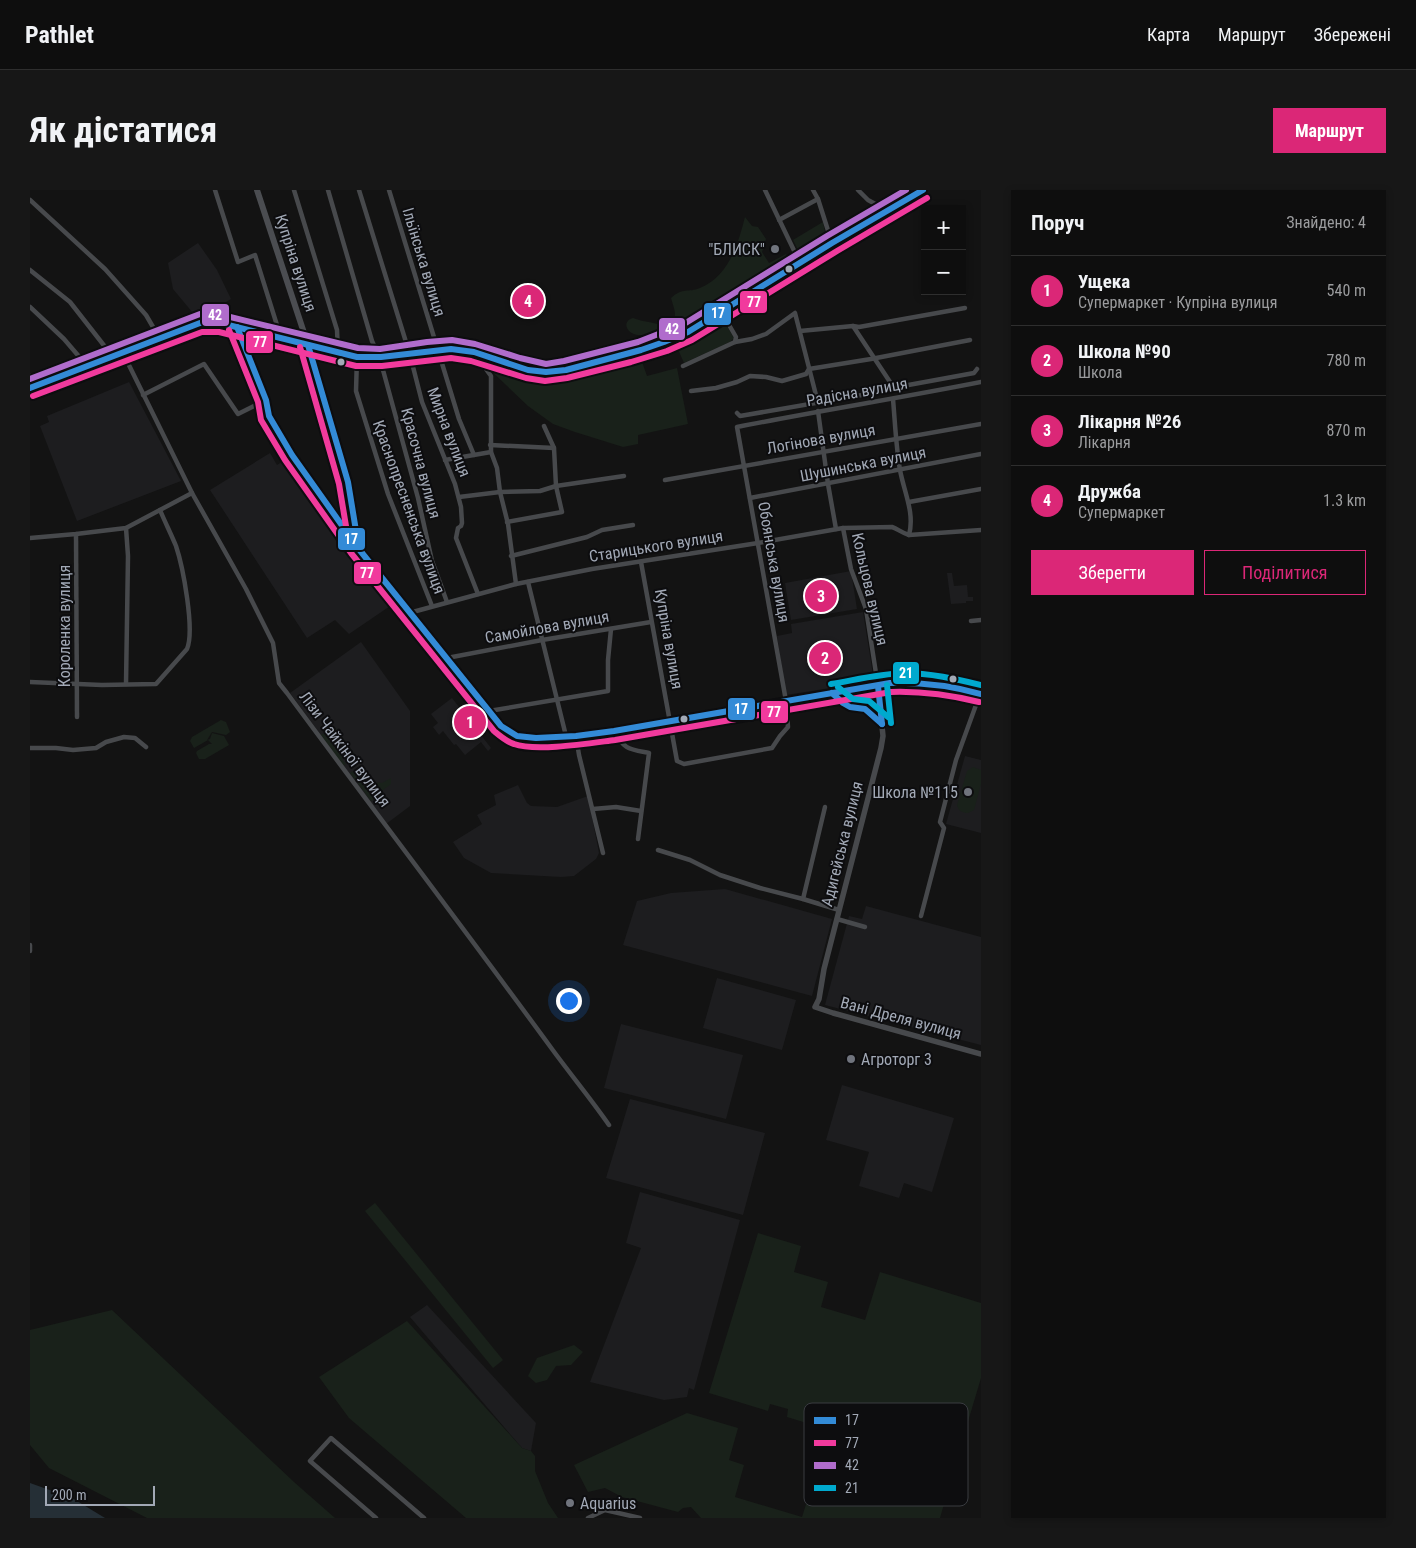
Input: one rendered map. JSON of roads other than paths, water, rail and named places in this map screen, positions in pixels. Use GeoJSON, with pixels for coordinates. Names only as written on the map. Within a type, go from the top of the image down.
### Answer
{"type":"FeatureCollection","features":[{"type":"Feature","properties":{"kind":"main road","name":"Купріна вулиця"},"geometry":{"type":"LineString","coordinates":[[257,190],[308,345],[348,482],[358,548],[501,726],[517,736],[536,738],[576,736],[890,683],[926,683],[949,686],[980,694]]}},
{"type":"Feature","properties":{"kind":"main road"},"geometry":{"type":"LineString","coordinates":[[30,388],[200,323],[220,323],[357,357],[380,358],[452,349],[481,355],[528,370],[558,372],[636,353],[668,342],[688,332],[832,243],[923,190]]}},
{"type":"Feature","properties":{"kind":"street"},"geometry":{"type":"LineString","coordinates":[[215,190],[238,262],[255,255],[281,338]]}},
{"type":"Feature","properties":{"kind":"street"},"geometry":{"type":"LineString","coordinates":[[294,190],[337,330],[338,352]]}},
{"type":"Feature","properties":{"kind":"street"},"geometry":{"type":"LineString","coordinates":[[328,190],[372,342],[380,358]]}},
{"type":"Feature","properties":{"kind":"street","name":"Мирна вулиця"},"geometry":{"type":"LineString","coordinates":[[359,190],[410,354],[422,402],[459,497],[462,523],[458,528],[456,538],[478,594]]}},
{"type":"Feature","properties":{"kind":"street","name":"Ільїнська вулиця"},"geometry":{"type":"LineString","coordinates":[[389,190],[459,419],[474,455]]}},
{"type":"Feature","properties":{"kind":"street"},"geometry":{"type":"LineString","coordinates":[[765,190],[800,263]]}},
{"type":"Feature","properties":{"kind":"street"},"geometry":{"type":"LineString","coordinates":[[813,190],[818,199],[832,243]]}},
{"type":"Feature","properties":{"kind":"street"},"geometry":{"type":"LineString","coordinates":[[858,190],[868,200],[888,211]]}},
{"type":"Feature","properties":{"kind":"street"},"geometry":{"type":"LineString","coordinates":[[779,220],[818,199]]}},
{"type":"Feature","properties":{"kind":"street"},"geometry":{"type":"LineString","coordinates":[[30,200],[106,269],[146,315],[160,339]]}},
{"type":"Feature","properties":{"kind":"street"},"geometry":{"type":"LineString","coordinates":[[30,270],[70,302],[113,357]]}},
{"type":"Feature","properties":{"kind":"street"},"geometry":{"type":"LineString","coordinates":[[30,307],[64,339],[88,366]]}},
{"type":"Feature","properties":{"kind":"street"},"geometry":{"type":"LineString","coordinates":[[800,331],[860,327],[965,308]]}},
{"type":"Feature","properties":{"kind":"street"},"geometry":{"type":"LineString","coordinates":[[721,312],[736,337],[735,342]]}},
{"type":"Feature","properties":{"kind":"street"},"geometry":{"type":"LineString","coordinates":[[682,366],[735,342],[766,334],[795,313],[818,403]]}},
{"type":"Feature","properties":{"kind":"street"},"geometry":{"type":"LineString","coordinates":[[854,326],[894,388]]}},
{"type":"Feature","properties":{"kind":"street","name":"Купріна вулиця"},"geometry":{"type":"LineString","coordinates":[[237,327],[266,400],[269,416],[292,455],[358,548]]}},
{"type":"Feature","properties":{"kind":"street"},"geometry":{"type":"LineString","coordinates":[[809,368],[970,340]]}},
{"type":"Feature","properties":{"kind":"street","name":"Лізи Чайкіної вулиця"},"geometry":{"type":"LineString","coordinates":[[122,353],[192,493],[246,589],[273,643],[279,683],[288,692],[554,1052],[588,1094],[609,1125]]}},
{"type":"Feature","properties":{"kind":"street"},"geometry":{"type":"LineString","coordinates":[[481,355],[483,365],[491,376],[490,445],[497,468],[516,584]]}},
{"type":"Feature","properties":{"kind":"street","name":"Краснопресненська вулиця"},"geometry":{"type":"LineString","coordinates":[[357,357],[356,391],[388,494],[432,606]]}},
{"type":"Feature","properties":{"kind":"street","name":"Красочна вулиця"},"geometry":{"type":"LineString","coordinates":[[380,358],[418,498],[432,561],[447,602]]}},
{"type":"Feature","properties":{"kind":"street"},"geometry":{"type":"LineString","coordinates":[[143,395],[204,364],[238,414],[266,400]]}},
{"type":"Feature","properties":{"kind":"street"},"geometry":{"type":"LineString","coordinates":[[691,391],[716,388],[738,382],[750,376],[782,381],[806,374],[809,368]]}},
{"type":"Feature","properties":{"kind":"street","name":"Радісна вулиця"},"geometry":{"type":"LineString","coordinates":[[737,413],[740,416],[885,391],[974,373],[977,369]]}},
{"type":"Feature","properties":{"kind":"street"},"geometry":{"type":"LineString","coordinates":[[30,376],[40,384]]}},
{"type":"Feature","properties":{"kind":"street","name":"Радісна вулиця"},"geometry":{"type":"LineString","coordinates":[[737,427],[981,382]]}},
{"type":"Feature","properties":{"kind":"street"},"geometry":{"type":"LineString","coordinates":[[893,399],[900,470],[909,502],[911,527],[909,535],[981,530]]}},
{"type":"Feature","properties":{"kind":"street"},"geometry":{"type":"LineString","coordinates":[[819,411],[823,451],[836,529]]}},
{"type":"Feature","properties":{"kind":"street","name":"Логінова вулиця"},"geometry":{"type":"LineString","coordinates":[[665,480],[981,424]]}},
{"type":"Feature","properties":{"kind":"street"},"geometry":{"type":"LineString","coordinates":[[507,522],[562,512],[556,486],[554,448],[544,426]]}},
{"type":"Feature","properties":{"kind":"street","name":"Обоянська вулиця"},"geometry":{"type":"LineString","coordinates":[[737,427],[786,701]]}},
{"type":"Feature","properties":{"kind":"street"},"geometry":{"type":"LineString","coordinates":[[490,445],[554,448]]}},
{"type":"Feature","properties":{"kind":"street"},"geometry":{"type":"LineString","coordinates":[[445,460],[491,452]]}},
{"type":"Feature","properties":{"kind":"street","name":"Шушинська вулиця"},"geometry":{"type":"LineString","coordinates":[[750,498],[981,454]]}},
{"type":"Feature","properties":{"kind":"street","name":"Красочна вулиця"},"geometry":{"type":"LineString","coordinates":[[459,497],[500,492],[522,493],[540,491],[556,486],[624,476]]}},
{"type":"Feature","properties":{"kind":"street"},"geometry":{"type":"LineString","coordinates":[[909,502],[981,489]]}},
{"type":"Feature","properties":{"kind":"street"},"geometry":{"type":"LineString","coordinates":[[30,538],[126,528],[192,493]]}},
{"type":"Feature","properties":{"kind":"street"},"geometry":{"type":"LineString","coordinates":[[30,682],[156,684],[187,649],[190,630],[185,588],[176,547],[160,510]]}},
{"type":"Feature","properties":{"kind":"street"},"geometry":{"type":"LineString","coordinates":[[511,556],[587,537],[602,530],[633,525]]}},
{"type":"Feature","properties":{"kind":"street","name":"Старицького вулиця"},"geometry":{"type":"LineString","coordinates":[[409,613],[516,584],[592,569],[836,529],[892,527],[898,529],[902,534],[909,535]]}},
{"type":"Feature","properties":{"kind":"street"},"geometry":{"type":"LineString","coordinates":[[126,528],[128,556],[126,684]]}},
{"type":"Feature","properties":{"kind":"street","name":"Кольцова вулиця"},"geometry":{"type":"LineString","coordinates":[[843,528],[852,569],[866,609],[878,686]]}},
{"type":"Feature","properties":{"kind":"street","name":"Короленка вулиця"},"geometry":{"type":"LineString","coordinates":[[76,534],[77,717]]}},
{"type":"Feature","properties":{"kind":"street","name":"Купріна вулиця"},"geometry":{"type":"LineString","coordinates":[[641,562],[677,761],[684,764],[772,748],[788,727],[786,701]]}},
{"type":"Feature","properties":{"kind":"street"},"geometry":{"type":"LineString","coordinates":[[528,582],[566,736]]}},
{"type":"Feature","properties":{"kind":"street"},"geometry":{"type":"LineString","coordinates":[[971,621],[981,620]]}},
{"type":"Feature","properties":{"kind":"street","name":"Самойлова вулиця"},"geometry":{"type":"LineString","coordinates":[[447,658],[651,622]]}},
{"type":"Feature","properties":{"kind":"street"},"geometry":{"type":"LineString","coordinates":[[488,711],[608,691],[611,629]]}},
{"type":"Feature","properties":{"kind":"street","name":"Адигейська вулиця"},"geometry":{"type":"LineString","coordinates":[[815,1007],[819,999],[824,969],[883,736],[878,686]]}},
{"type":"Feature","properties":{"kind":"street"},"geometry":{"type":"LineString","coordinates":[[921,916],[944,828],[940,822],[956,760],[980,694]]}},
{"type":"Feature","properties":{"kind":"street"},"geometry":{"type":"LineString","coordinates":[[614,731],[621,744],[628,749],[649,754],[638,838]]}},
{"type":"Feature","properties":{"kind":"street"},"geometry":{"type":"LineString","coordinates":[[576,736],[603,853]]}},
{"type":"Feature","properties":{"kind":"street"},"geometry":{"type":"LineString","coordinates":[[30,748],[73,750],[96,748],[106,742],[124,737],[135,738],[146,747]]}},
{"type":"Feature","properties":{"kind":"street"},"geometry":{"type":"LineString","coordinates":[[593,809],[616,807],[641,811]]}},
{"type":"Feature","properties":{"kind":"street"},"geometry":{"type":"LineString","coordinates":[[803,899],[825,807]]}},
{"type":"Feature","properties":{"kind":"street"},"geometry":{"type":"LineString","coordinates":[[658,850],[690,860],[720,875],[839,910]]}},
{"type":"Feature","properties":{"kind":"street"},"geometry":{"type":"LineString","coordinates":[[837,919],[866,927]]}},
{"type":"Feature","properties":{"kind":"street"},"geometry":{"type":"LineString","coordinates":[[30,945],[30,951]]}},
{"type":"Feature","properties":{"kind":"street","name":"Вані Дреля вулиця"},"geometry":{"type":"LineString","coordinates":[[815,1007],[981,1054]]}},
{"type":"Feature","properties":{"kind":"street"},"geometry":{"type":"LineString","coordinates":[[376,1518],[310,1461],[331,1438],[424,1518]]}},
{"type":"Feature","properties":{"kind":"street"},"geometry":{"type":"LineString","coordinates":[[588,1518],[605,1510],[640,1518]]}},
{"type":"Feature","properties":{"kind":"place","name":"\"БЛИСК\""},"geometry":{"type":"Point","coordinates":[775,249]}},
{"type":"Feature","properties":{"kind":"place","name":"Дружба"},"geometry":{"type":"Point","coordinates":[528,301]}},
{"type":"Feature","properties":{"kind":"place","name":"Лікарня №26"},"geometry":{"type":"Point","coordinates":[821,596]}},
{"type":"Feature","properties":{"kind":"place","name":"Школа №90"},"geometry":{"type":"Point","coordinates":[825,658]}},
{"type":"Feature","properties":{"kind":"place","name":"Ущека"},"geometry":{"type":"Point","coordinates":[470,722]}},
{"type":"Feature","properties":{"kind":"place","name":"Школа №115"},"geometry":{"type":"Point","coordinates":[968,792]}},
{"type":"Feature","properties":{"kind":"place","name":"Агроторг 3"},"geometry":{"type":"Point","coordinates":[851,1059]}},
{"type":"Feature","properties":{"kind":"place","name":"Aquarius"},"geometry":{"type":"Point","coordinates":[570,1503]}}]}
